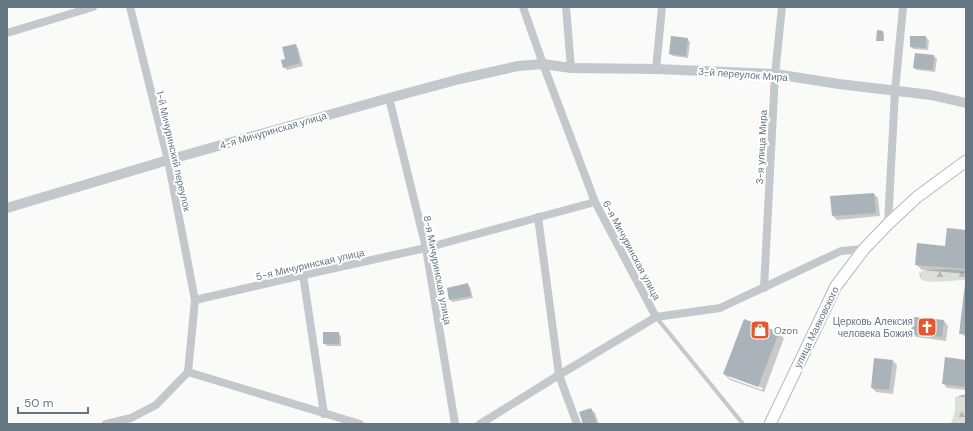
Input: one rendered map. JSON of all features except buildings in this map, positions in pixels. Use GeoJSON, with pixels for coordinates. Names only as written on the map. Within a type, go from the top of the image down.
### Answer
{"type":"FeatureCollection","features":[{"type":"Feature","properties":{"kind":"main road","name":"улица Маяковского"},"geometry":{"type":"LineString","coordinates":[[770,424],[836,286],[864,249],[917,196],[966,162]]}},
{"type":"Feature","properties":{"kind":"street"},"geometry":{"type":"LineString","coordinates":[[7,33],[93,7]]}},
{"type":"Feature","properties":{"kind":"street","name":"1-й Мичуринский переулок"},"geometry":{"type":"LineString","coordinates":[[130,7],[168,160],[196,300]]}},
{"type":"Feature","properties":{"kind":"street","name":"6-я Мичуринская улица"},"geometry":{"type":"LineString","coordinates":[[523,7],[542,64],[595,202],[656,317]]}},
{"type":"Feature","properties":{"kind":"street"},"geometry":{"type":"LineString","coordinates":[[566,7],[571,68]]}},
{"type":"Feature","properties":{"kind":"street"},"geometry":{"type":"LineString","coordinates":[[656,69],[662,7]]}},
{"type":"Feature","properties":{"kind":"street","name":"3-я улица Мира"},"geometry":{"type":"LineString","coordinates":[[764,288],[775,74],[782,7]]}},
{"type":"Feature","properties":{"kind":"street"},"geometry":{"type":"LineString","coordinates":[[888,224],[895,91],[903,7]]}},
{"type":"Feature","properties":{"kind":"street","name":"4-я Мичуринская улица"},"geometry":{"type":"LineString","coordinates":[[7,208],[168,160],[389,98],[460,79],[511,68],[542,64]]}},
{"type":"Feature","properties":{"kind":"street","name":"3-й переулок Мира"},"geometry":{"type":"LineString","coordinates":[[542,64],[571,68],[656,69],[775,74],[931,95],[966,103]]}},
{"type":"Feature","properties":{"kind":"street","name":"8-я Мичуринская улица"},"geometry":{"type":"LineString","coordinates":[[389,98],[426,248],[455,424]]}},
{"type":"Feature","properties":{"kind":"street","name":"5-я Мичуринская улица"},"geometry":{"type":"LineString","coordinates":[[196,300],[426,248],[595,202]]}},
{"type":"Feature","properties":{"kind":"street"},"geometry":{"type":"LineString","coordinates":[[538,217],[559,375],[576,424]]}},
{"type":"Feature","properties":{"kind":"street"},"geometry":{"type":"LineString","coordinates":[[480,424],[656,317],[720,308],[841,251],[864,249]]}},
{"type":"Feature","properties":{"kind":"street"},"geometry":{"type":"LineString","coordinates":[[303,275],[324,414]]}},
{"type":"Feature","properties":{"kind":"street"},"geometry":{"type":"LineString","coordinates":[[106,424],[132,421],[156,405],[188,372],[196,300]]}},
{"type":"Feature","properties":{"kind":"street"},"geometry":{"type":"LineString","coordinates":[[188,372],[360,424]]}},
{"type":"Feature","properties":{"kind":"lane","name":"6-я Мичуринская улица"},"geometry":{"type":"LineString","coordinates":[[656,317],[743,424]]}},
{"type":"Feature","properties":{"kind":"green space"},"geometry":{"type":"Polygon","coordinates":[[[950,269],[966,271],[966,280],[938,282],[921,280],[919,272],[928,270],[950,269]]]}},
{"type":"Feature","properties":{"kind":"green space"},"geometry":{"type":"Polygon","coordinates":[[[966,394],[966,424],[951,424],[955,411],[955,397],[966,394]]]}},
{"type":"Feature","properties":{"kind":"place","name":"Церковь Алексия человека Божия"},"geometry":{"type":"Point","coordinates":[927,327]}},
{"type":"Feature","properties":{"kind":"place","name":"Ozon"},"geometry":{"type":"Point","coordinates":[760,330]}}]}
